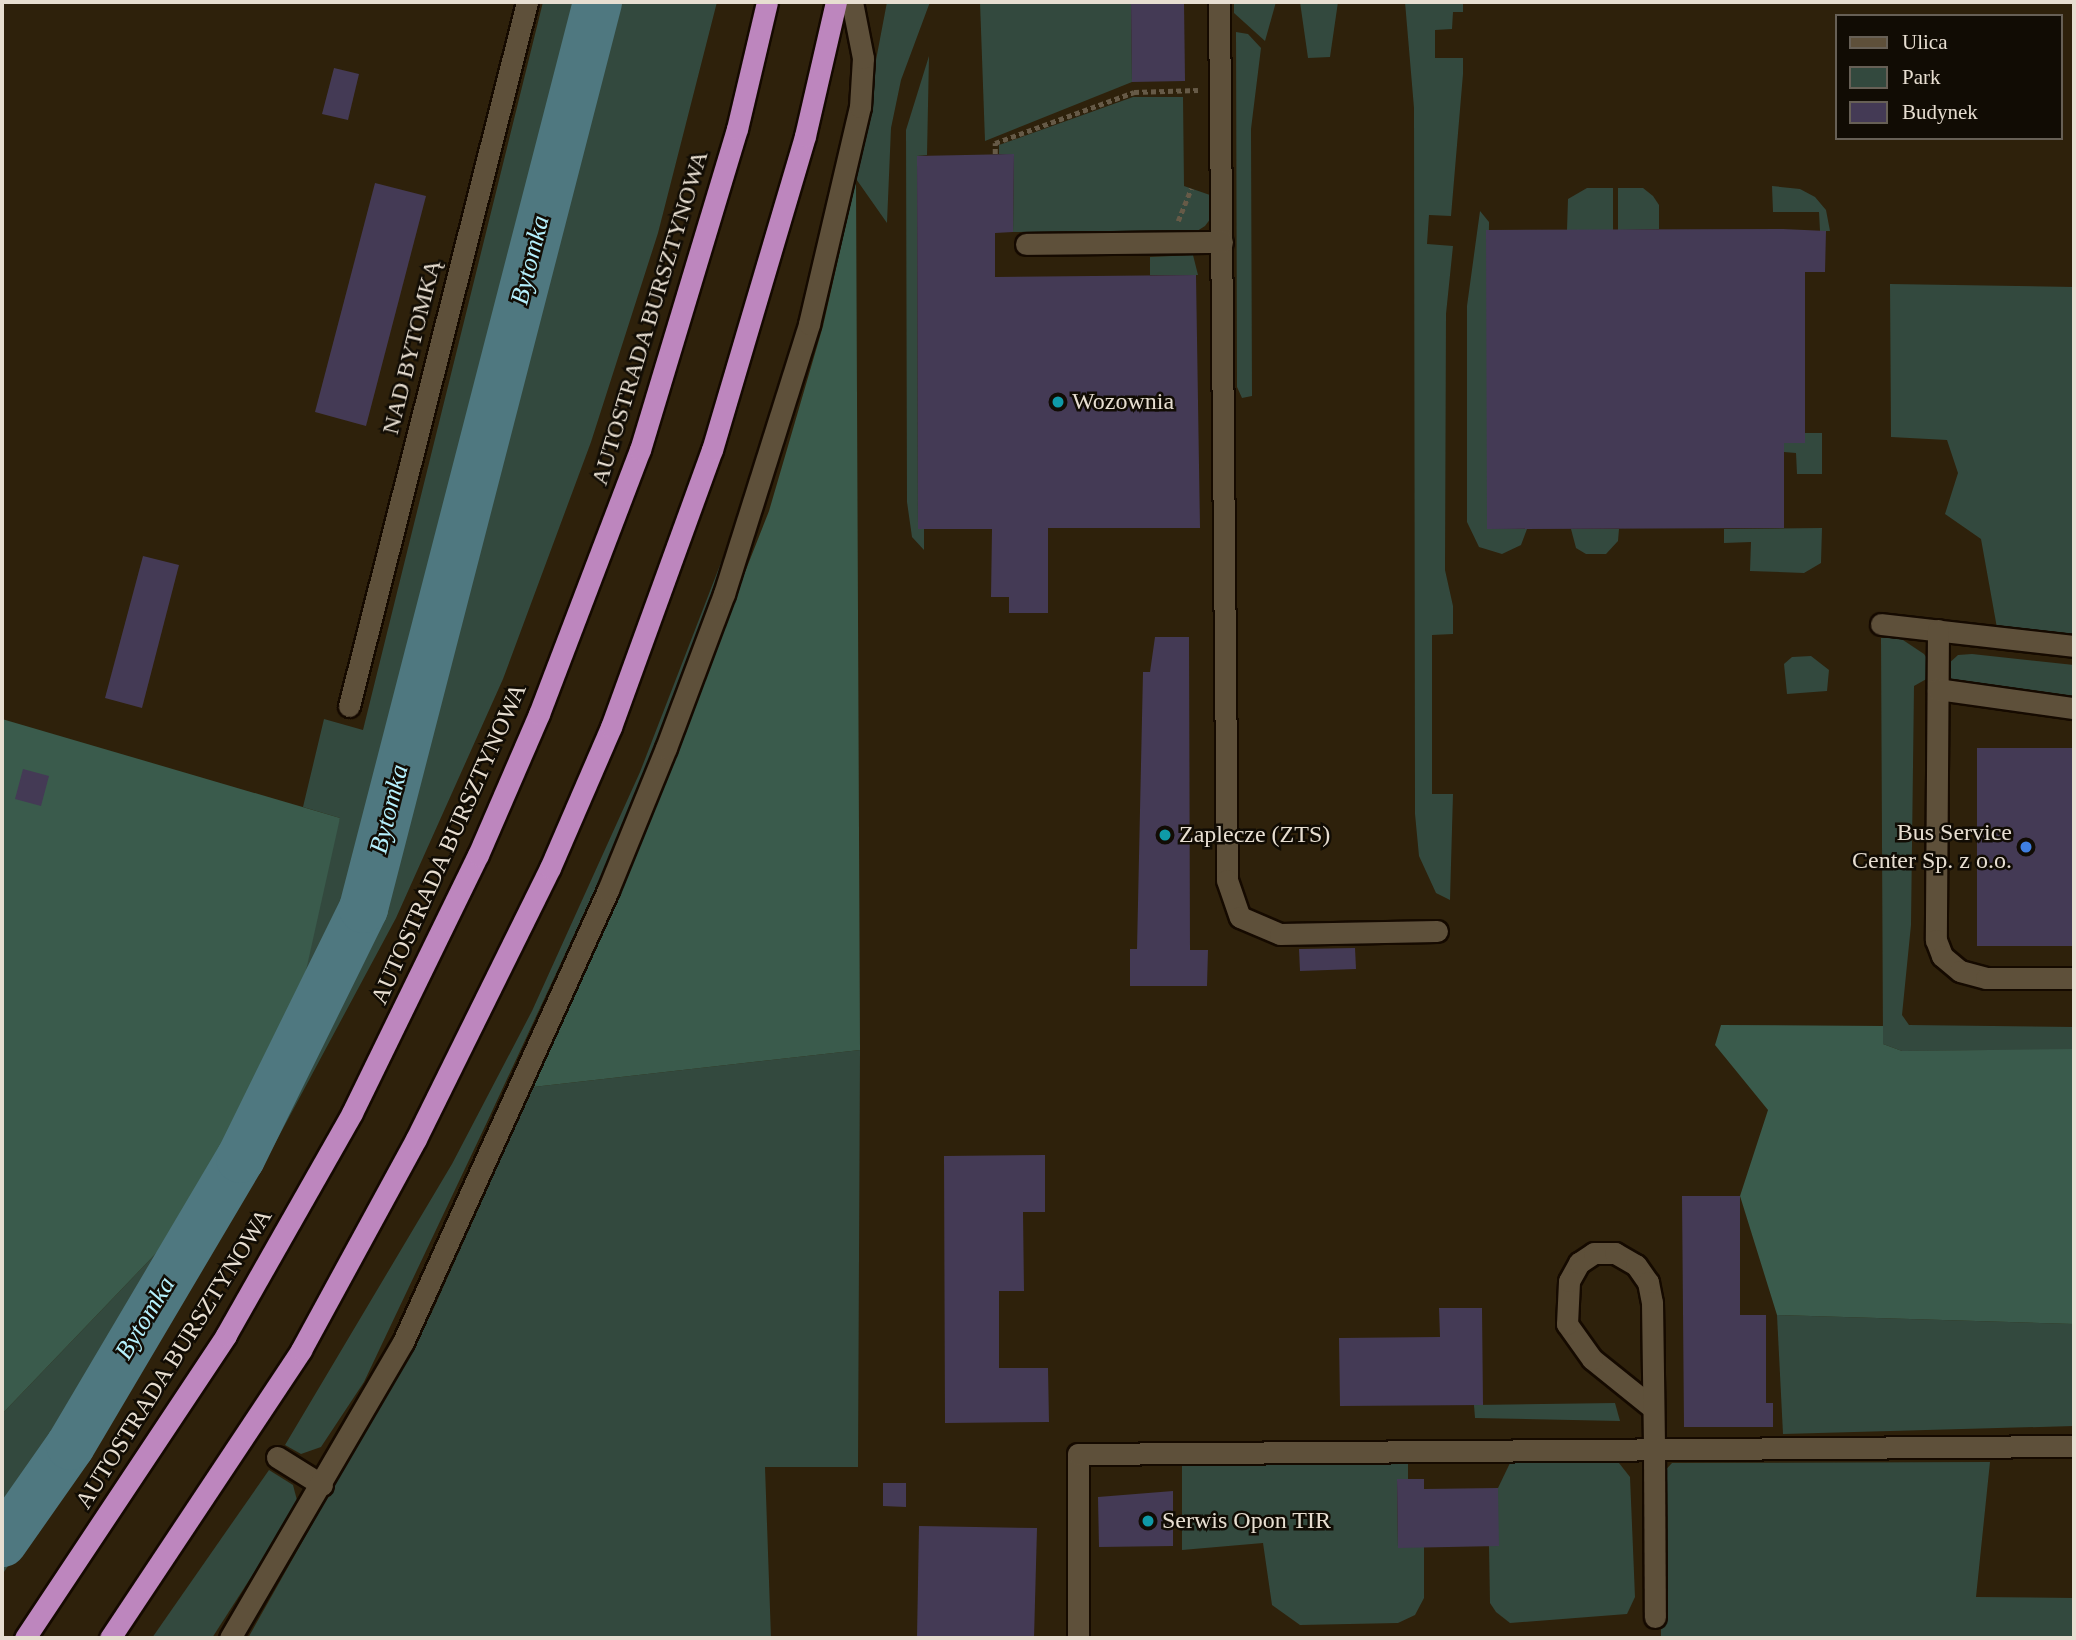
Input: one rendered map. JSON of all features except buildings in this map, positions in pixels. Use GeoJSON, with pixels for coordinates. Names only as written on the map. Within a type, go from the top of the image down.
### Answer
{"type":"FeatureCollection","features":[{"type":"Feature","properties":{"kind":"highway","name":"AUTOSTRADA BURSZTYNOWA"},"geometry":{"type":"LineString","coordinates":[[25,1638],[226,1335],[352,1113],[478,855],[540,714],[640,450],[737,129],[767,2]]}},
{"type":"Feature","properties":{"kind":"highway"},"geometry":{"type":"LineString","coordinates":[[110,1638],[301,1350],[416,1139],[550,868],[611,727],[712,450],[805,136],[836,2]]}},
{"type":"Feature","properties":{"kind":"lane","name":"NAD BYTOMKĄ"},"geometry":{"type":"LineString","coordinates":[[349,706],[527,2]]}},
{"type":"Feature","properties":{"kind":"lane"},"geometry":{"type":"LineString","coordinates":[[230,1638],[323,1485],[403,1342],[608,890],[724,594],[809,324],[860,107],[863,58],[852,2]]}},
{"type":"Feature","properties":{"kind":"lane"},"geometry":{"type":"LineString","coordinates":[[1219,2],[1227,880],[1240,917],[1280,934],[1437,931]]}},
{"type":"Feature","properties":{"kind":"lane"},"geometry":{"type":"LineString","coordinates":[[1026,244],[1222,242]]}},
{"type":"Feature","properties":{"kind":"lane"},"geometry":{"type":"LineString","coordinates":[[1881,624],[2074,646]]}},
{"type":"Feature","properties":{"kind":"lane"},"geometry":{"type":"LineString","coordinates":[[1938,630],[1936,940],[1942,956],[1960,971],[1986,978],[2074,978]]}},
{"type":"Feature","properties":{"kind":"lane"},"geometry":{"type":"LineString","coordinates":[[1938,689],[2074,708]]}},
{"type":"Feature","properties":{"kind":"lane"},"geometry":{"type":"LineString","coordinates":[[1653,1408],[1592,1359],[1567,1324],[1569,1281],[1579,1263],[1594,1253],[1615,1253],[1636,1265],[1648,1282],[1653,1408],[1654,1450],[1655,1617]]}},
{"type":"Feature","properties":{"kind":"lane"},"geometry":{"type":"LineString","coordinates":[[1079,1638],[1078,1454],[2074,1446]]}},
{"type":"Feature","properties":{"kind":"lane"},"geometry":{"type":"LineString","coordinates":[[277,1457],[323,1485]]}},
{"type":"Feature","properties":{"kind":"path"},"geometry":{"type":"LineString","coordinates":[[995,154],[995,143],[1134,92],[1220,90]]}},
{"type":"Feature","properties":{"kind":"path"},"geometry":{"type":"LineString","coordinates":[[1173,233],[1191,189]]}},
{"type":"Feature","properties":{"kind":"green space"},"geometry":{"type":"Polygon","coordinates":[[[543,2],[717,2],[658,233],[591,442],[503,679],[396,918],[258,1175],[135,1374],[2,1575],[2,1414],[186,1222],[340,818],[303,807],[324,719],[363,730],[543,2]]]}},
{"type":"Feature","properties":{"kind":"green space"},"geometry":{"type":"Polygon","coordinates":[[[887,2],[930,2],[901,80],[891,128],[887,223],[854,176],[887,2]]]}},
{"type":"Feature","properties":{"kind":"green space"},"geometry":{"type":"Polygon","coordinates":[[[980,2],[1131,2],[1132,82],[985,141],[980,2]]]}},
{"type":"Feature","properties":{"kind":"green space"},"geometry":{"type":"Polygon","coordinates":[[[1234,2],[1276,2],[1265,41],[1234,13],[1234,2]]]}},
{"type":"Feature","properties":{"kind":"green space"},"geometry":{"type":"Polygon","coordinates":[[[1300,2],[1338,2],[1330,57],[1308,58],[1300,2]]]}},
{"type":"Feature","properties":{"kind":"green space"},"geometry":{"type":"Polygon","coordinates":[[[1405,2],[1463,2],[1463,12],[1453,12],[1452,29],[1435,30],[1435,58],[1463,58],[1463,74],[1451,216],[1429,215],[1427,244],[1453,246],[1446,314],[1445,570],[1453,606],[1453,634],[1432,635],[1432,794],[1453,794],[1450,900],[1436,893],[1419,856],[1415,814],[1414,108],[1405,2]]]}},
{"type":"Feature","properties":{"kind":"green space"},"geometry":{"type":"Polygon","coordinates":[[[1236,32],[1248,34],[1261,48],[1251,129],[1252,396],[1242,398],[1237,387],[1236,32]]]}},
{"type":"Feature","properties":{"kind":"green space"},"geometry":{"type":"Polygon","coordinates":[[[929,56],[927,155],[917,156],[918,529],[924,529],[924,550],[912,537],[907,502],[906,130],[929,56]]]}},
{"type":"Feature","properties":{"kind":"green space"},"geometry":{"type":"Polygon","coordinates":[[[1133,97],[1183,97],[1184,186],[1210,195],[1211,218],[1205,226],[1194,233],[1013,232],[1014,155],[999,154],[999,145],[1133,97]]]}},
{"type":"Feature","properties":{"kind":"green space"},"geometry":{"type":"Polygon","coordinates":[[[856,180],[860,1050],[533,1087],[662,783],[769,511],[823,326],[856,180]]]}},
{"type":"Feature","properties":{"kind":"green space"},"geometry":{"type":"Polygon","coordinates":[[[1772,186],[1800,189],[1815,197],[1826,210],[1830,231],[1820,231],[1819,212],[1773,212],[1772,186]]]}},
{"type":"Feature","properties":{"kind":"green space"},"geometry":{"type":"Polygon","coordinates":[[[1587,188],[1613,188],[1613,230],[1567,230],[1568,199],[1587,188]]]}},
{"type":"Feature","properties":{"kind":"green space"},"geometry":{"type":"Polygon","coordinates":[[[1618,188],[1643,188],[1653,196],[1659,205],[1659,229],[1618,230],[1618,188]]]}},
{"type":"Feature","properties":{"kind":"green space"},"geometry":{"type":"Polygon","coordinates":[[[1480,211],[1489,222],[1487,528],[1527,529],[1521,545],[1502,554],[1479,547],[1467,522],[1467,306],[1480,211]]]}},
{"type":"Feature","properties":{"kind":"green space"},"geometry":{"type":"Polygon","coordinates":[[[1193,255],[1198,275],[1150,275],[1150,257],[1193,255]]]}},
{"type":"Feature","properties":{"kind":"green space"},"geometry":{"type":"Polygon","coordinates":[[[1890,284],[2074,287],[2074,638],[1997,628],[1981,539],[1945,514],[1958,473],[1947,440],[1891,437],[1890,284]]]}},
{"type":"Feature","properties":{"kind":"green space"},"geometry":{"type":"Polygon","coordinates":[[[1805,433],[1822,433],[1822,474],[1797,474],[1796,453],[1784,452],[1784,443],[1805,443],[1805,433]]]}},
{"type":"Feature","properties":{"kind":"green space"},"geometry":{"type":"Polygon","coordinates":[[[751,485],[724,569],[631,812],[488,1120],[364,1382],[321,1447],[301,1454],[285,1445],[452,1164],[532,1011],[640,772],[751,485]]]}},
{"type":"Feature","properties":{"kind":"green space"},"geometry":{"type":"Polygon","coordinates":[[[1822,528],[1821,563],[1804,573],[1750,571],[1751,542],[1724,543],[1724,529],[1822,528]]]}},
{"type":"Feature","properties":{"kind":"green space"},"geometry":{"type":"Polygon","coordinates":[[[1571,529],[1619,529],[1618,541],[1606,554],[1586,554],[1576,548],[1571,529]]]}},
{"type":"Feature","properties":{"kind":"green space"},"geometry":{"type":"Polygon","coordinates":[[[1881,638],[1900,638],[1924,654],[1933,667],[1930,677],[1914,686],[1911,925],[1902,1015],[1909,1025],[2074,1027],[2074,1050],[1902,1051],[1883,1044],[1881,638]]]}},
{"type":"Feature","properties":{"kind":"green space"},"geometry":{"type":"Polygon","coordinates":[[[1972,654],[2074,665],[2074,704],[1944,685],[1947,665],[1958,655],[1972,654]]]}},
{"type":"Feature","properties":{"kind":"green space"},"geometry":{"type":"Polygon","coordinates":[[[1811,656],[1829,670],[1827,691],[1787,694],[1784,664],[1792,657],[1811,656]]]}},
{"type":"Feature","properties":{"kind":"green space"},"geometry":{"type":"Polygon","coordinates":[[[2,719],[340,818],[297,1011],[186,1222],[2,1414],[2,719]]]}},
{"type":"Feature","properties":{"kind":"green space"},"geometry":{"type":"Polygon","coordinates":[[[1721,1025],[1883,1026],[1883,1044],[1902,1051],[2074,1049],[2074,1324],[1777,1315],[1740,1196],[1768,1110],[1715,1045],[1721,1025]]]}},
{"type":"Feature","properties":{"kind":"green space"},"geometry":{"type":"Polygon","coordinates":[[[860,1050],[858,1467],[765,1467],[771,1638],[248,1638],[432,1312],[533,1087],[860,1050]]]}},
{"type":"Feature","properties":{"kind":"green space"},"geometry":{"type":"Polygon","coordinates":[[[1777,1315],[2074,1324],[2074,1426],[1783,1434],[1777,1315]]]}},
{"type":"Feature","properties":{"kind":"green space"},"geometry":{"type":"Polygon","coordinates":[[[1615,1403],[1620,1421],[1475,1418],[1474,1405],[1615,1403]]]}},
{"type":"Feature","properties":{"kind":"green space"},"geometry":{"type":"Polygon","coordinates":[[[1990,1462],[1976,1597],[2074,1598],[2073,1638],[1661,1638],[1660,1476],[1672,1463],[1990,1462]]]}},
{"type":"Feature","properties":{"kind":"green space"},"geometry":{"type":"Polygon","coordinates":[[[1510,1463],[1619,1463],[1630,1477],[1635,1597],[1627,1614],[1510,1623],[1496,1612],[1490,1603],[1489,1546],[1498,1488],[1510,1463]]]}},
{"type":"Feature","properties":{"kind":"green space"},"geometry":{"type":"Polygon","coordinates":[[[1408,1464],[1408,1479],[1397,1479],[1398,1547],[1424,1547],[1424,1598],[1415,1615],[1398,1623],[1300,1625],[1272,1605],[1263,1543],[1182,1550],[1182,1465],[1408,1464]]]}},
{"type":"Feature","properties":{"kind":"green space"},"geometry":{"type":"Polygon","coordinates":[[[269,1470],[293,1485],[298,1504],[212,1638],[152,1638],[269,1470]]]}},
{"type":"Feature","properties":{"kind":"waterway","name":"Bytomka"},"geometry":{"type":"LineString","coordinates":[[2,1542],[70,1445],[240,1158],[363,908],[597,2]]}},
{"type":"Feature","properties":{"kind":"place","name":"Wozownia"},"geometry":{"type":"Point","coordinates":[1058,402]}},
{"type":"Feature","properties":{"kind":"place","name":"Zaplecze (ZTS)"},"geometry":{"type":"Point","coordinates":[1165,835]}},
{"type":"Feature","properties":{"kind":"place","name":"Bus Service Center Sp. z o.o."},"geometry":{"type":"Point","coordinates":[2026,847]}},
{"type":"Feature","properties":{"kind":"place","name":"Serwis Opon TIR"},"geometry":{"type":"Point","coordinates":[1148,1521]}}]}
